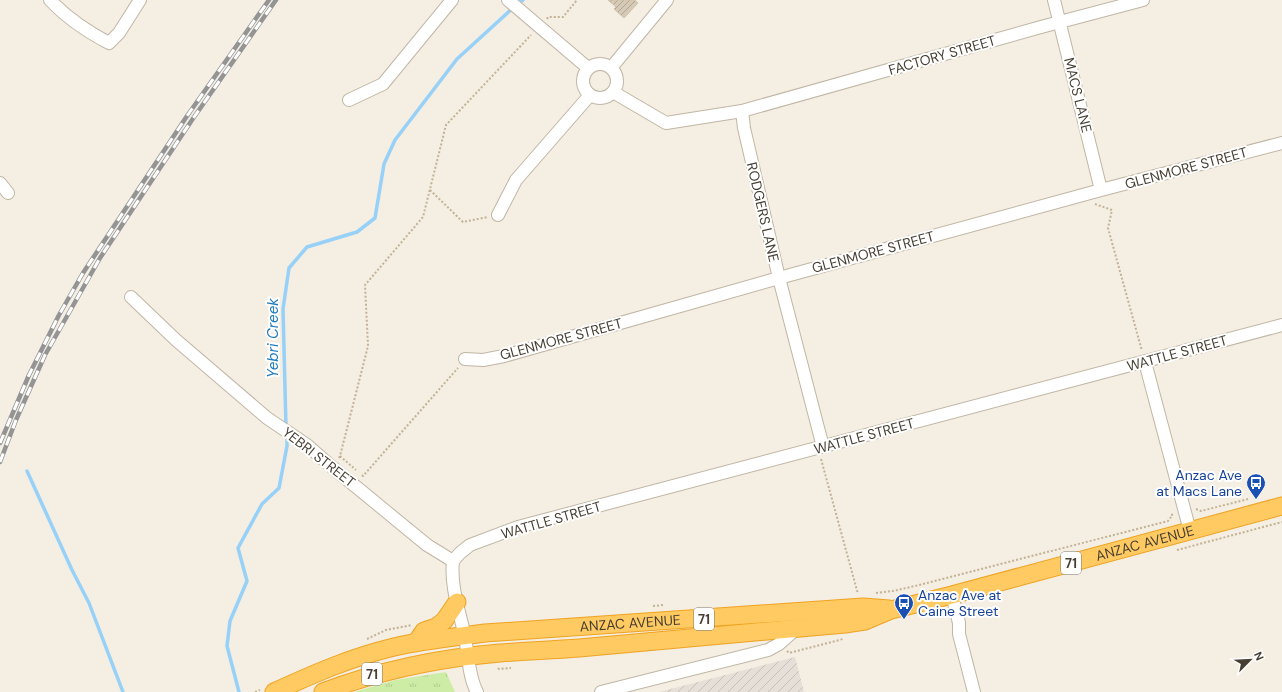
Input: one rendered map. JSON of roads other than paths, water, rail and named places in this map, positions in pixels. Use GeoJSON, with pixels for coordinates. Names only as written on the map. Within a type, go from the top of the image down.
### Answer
{"type":"FeatureCollection","features":[{"type":"Feature","properties":{"kind":"highway","name":"ANZAC AVENUE"},"geometry":{"type":"LineString","coordinates":[[323,692],[370,675],[398,668],[468,656],[578,648],[865,621],[891,610],[1282,506]]}},
{"type":"Feature","properties":{"kind":"highway"},"geometry":{"type":"LineString","coordinates":[[416,642],[424,631],[436,627],[444,621],[457,602]]}},
{"type":"Feature","properties":{"kind":"highway","name":"ANZAC AVENUE"},"geometry":{"type":"LineString","coordinates":[[274,692],[340,663],[364,655],[416,642],[485,633],[863,607],[891,610]]}},
{"type":"Feature","properties":{"kind":"street"},"geometry":{"type":"LineString","coordinates":[[50,0],[60,11],[83,29],[108,43],[119,33],[140,0]]}},
{"type":"Feature","properties":{"kind":"street"},"geometry":{"type":"LineString","coordinates":[[349,100],[383,84],[452,0]]}},
{"type":"Feature","properties":{"kind":"street"},"geometry":{"type":"LineString","coordinates":[[508,0],[588,68]]}},
{"type":"Feature","properties":{"kind":"street"},"geometry":{"type":"LineString","coordinates":[[611,68],[667,0]]}},
{"type":"Feature","properties":{"kind":"street","name":"MACS LANE"},"geometry":{"type":"LineString","coordinates":[[1054,0],[1101,190]]}},
{"type":"Feature","properties":{"kind":"street","name":"FACTORY STREET"},"geometry":{"type":"LineString","coordinates":[[742,111],[1143,0]]}},
{"type":"Feature","properties":{"kind":"street"},"geometry":{"type":"LineString","coordinates":[[597,64],[602,64],[611,68],[617,82],[613,92],[605,98],[595,98],[590,96],[582,82],[588,68],[597,64]]}},
{"type":"Feature","properties":{"kind":"street"},"geometry":{"type":"LineString","coordinates":[[613,92],[666,123],[742,111]]}},
{"type":"Feature","properties":{"kind":"street"},"geometry":{"type":"LineString","coordinates":[[498,215],[516,180],[590,96]]}},
{"type":"Feature","properties":{"kind":"street","name":"RODGERS LANE"},"geometry":{"type":"LineString","coordinates":[[742,111],[744,128],[779,278],[823,447]]}},
{"type":"Feature","properties":{"kind":"street","name":"GLENMORE STREET"},"geometry":{"type":"LineString","coordinates":[[465,359],[483,360],[504,356],[779,278],[1101,190],[1282,143]]}},
{"type":"Feature","properties":{"kind":"street"},"geometry":{"type":"LineString","coordinates":[[0,183],[8,193]]}},
{"type":"Feature","properties":{"kind":"street","name":"YEBRI STREET"},"geometry":{"type":"LineString","coordinates":[[132,297],[206,367],[267,418],[307,445],[427,545],[453,561]]}},
{"type":"Feature","properties":{"kind":"street","name":"WATTLE STREET"},"geometry":{"type":"LineString","coordinates":[[453,561],[470,545],[518,527],[1282,325]]}},
{"type":"Feature","properties":{"kind":"street"},"geometry":{"type":"LineString","coordinates":[[1145,362],[1190,531]]}},
{"type":"Feature","properties":{"kind":"street"},"geometry":{"type":"LineString","coordinates":[[453,561],[452,571],[457,602],[465,636],[474,691]]}},
{"type":"Feature","properties":{"kind":"street"},"geometry":{"type":"LineString","coordinates":[[952,595],[959,623],[959,634],[974,692]]}},
{"type":"Feature","properties":{"kind":"street"},"geometry":{"type":"LineString","coordinates":[[601,692],[683,666],[768,650],[779,644],[797,628]]}},
{"type":"Feature","properties":{"kind":"waterway","name":"Yebri Creek"},"geometry":{"type":"LineString","coordinates":[[286,428],[283,309],[289,268],[307,247],[357,232],[375,218],[384,164],[395,140],[457,59],[523,0]]}},
{"type":"Feature","properties":{"kind":"waterway","name":"Yebri Creek"},"geometry":{"type":"LineString","coordinates":[[239,692],[227,646],[230,621],[247,581],[238,548],[262,504],[279,488],[287,446],[287,434]]}},
{"type":"Feature","properties":{"kind":"waterway"},"geometry":{"type":"LineString","coordinates":[[27,471],[72,570],[89,603],[123,692]]}},
{"type":"Feature","properties":{"kind":"railway"},"geometry":{"type":"LineString","coordinates":[[0,443],[29,375],[59,315],[83,273],[187,116],[269,0]]}},
{"type":"Feature","properties":{"kind":"railway"},"geometry":{"type":"LineString","coordinates":[[0,462],[16,420],[45,355],[100,258],[192,120],[276,0]]}},
{"type":"Feature","properties":{"kind":"place","name":"Anzac Ave at Macs Lane"},"geometry":{"type":"Point","coordinates":[1256,500]}},
{"type":"Feature","properties":{"kind":"place","name":"Anzac Ave at Caine Street"},"geometry":{"type":"Point","coordinates":[904,620]}}]}
